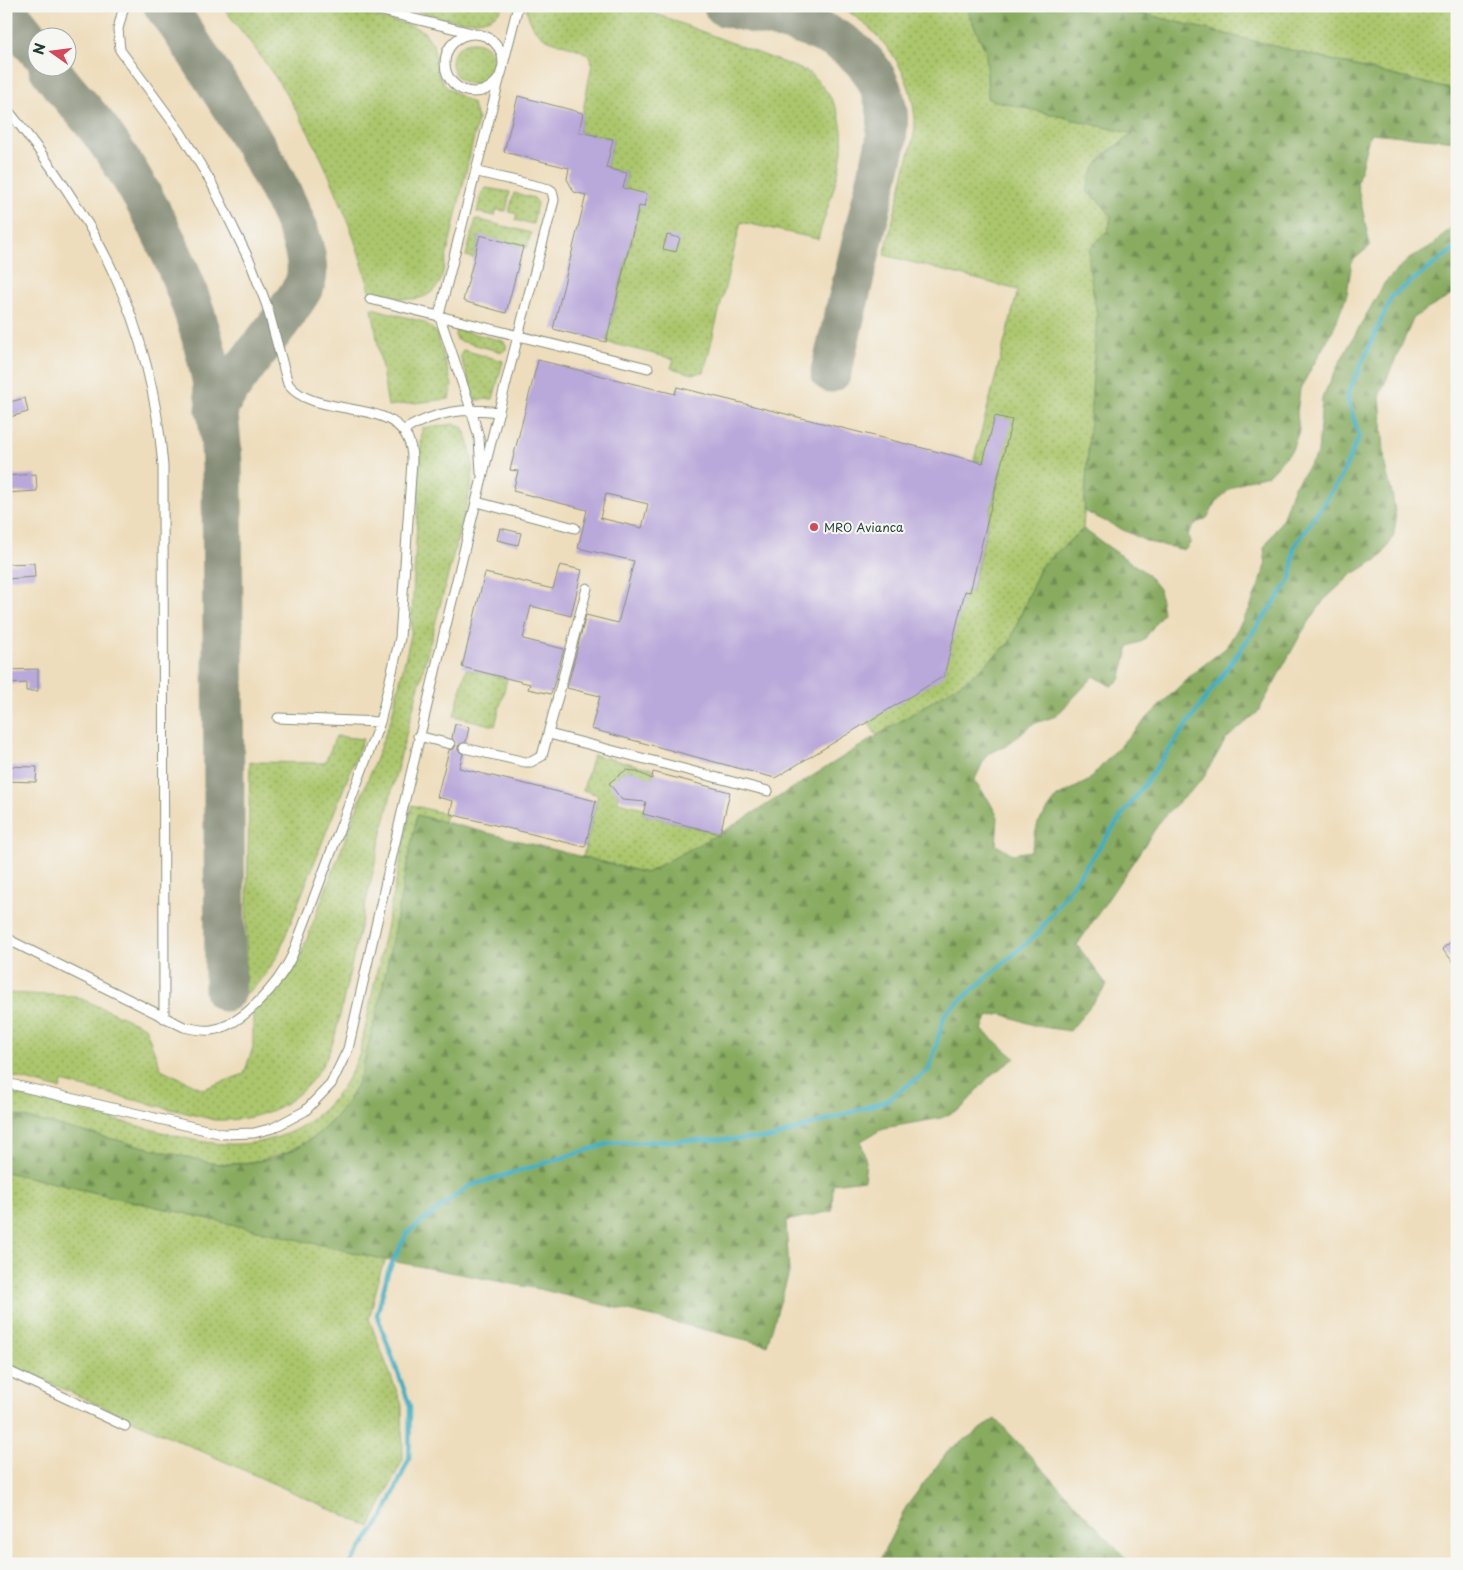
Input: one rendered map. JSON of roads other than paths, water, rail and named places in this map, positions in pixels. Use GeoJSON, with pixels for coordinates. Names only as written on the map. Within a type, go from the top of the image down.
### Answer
{"type":"FeatureCollection","features":[{"type":"Feature","properties":{"kind":"lane"},"geometry":{"type":"LineString","coordinates":[[6,936],[13,942],[184,1027],[213,1030],[232,1021],[259,1002],[282,976],[292,956],[380,722],[400,638],[412,449],[404,430],[391,420],[306,398],[293,390],[288,384],[267,306],[252,264],[211,182],[181,133],[120,50],[118,29],[124,6]]}},
{"type":"Feature","properties":{"kind":"lane"},"geometry":{"type":"LineString","coordinates":[[362,6],[483,36],[508,45]]}},
{"type":"Feature","properties":{"kind":"lane"},"geometry":{"type":"LineString","coordinates":[[482,483],[479,438],[472,409],[440,315],[478,172],[518,6]]}},
{"type":"Feature","properties":{"kind":"lane"},"geometry":{"type":"LineString","coordinates":[[466,35],[483,36],[497,46],[503,62],[502,71],[494,84],[488,89],[473,93],[458,89],[447,76],[445,59],[452,44],[466,35]]}},
{"type":"Feature","properties":{"kind":"lane"},"geometry":{"type":"LineString","coordinates":[[6,108],[63,183],[94,231],[114,272],[146,361],[159,429],[163,466],[164,1018]]}},
{"type":"Feature","properties":{"kind":"lane"},"geometry":{"type":"LineString","coordinates":[[6,1083],[223,1134],[254,1133],[273,1128],[306,1111],[331,1084],[348,1049],[418,736],[554,195],[549,189],[478,172]]}},
{"type":"Feature","properties":{"kind":"lane"},"geometry":{"type":"LineString","coordinates":[[370,300],[440,315],[648,368]]}},
{"type":"Feature","properties":{"kind":"lane"},"geometry":{"type":"LineString","coordinates":[[404,430],[432,416],[472,409],[499,412]]}},
{"type":"Feature","properties":{"kind":"lane"},"geometry":{"type":"LineString","coordinates":[[477,502],[575,528]]}},
{"type":"Feature","properties":{"kind":"lane"},"geometry":{"type":"LineString","coordinates":[[464,748],[532,762],[542,756],[587,588]]}},
{"type":"Feature","properties":{"kind":"lane"},"geometry":{"type":"LineString","coordinates":[[278,718],[380,722]]}},
{"type":"Feature","properties":{"kind":"lane"},"geometry":{"type":"LineString","coordinates":[[549,734],[768,791]]}},
{"type":"Feature","properties":{"kind":"lane"},"geometry":{"type":"LineString","coordinates":[[418,736],[450,744]]}},
{"type":"Feature","properties":{"kind":"lane"},"geometry":{"type":"LineString","coordinates":[[6,1370],[125,1426]]}},
{"type":"Feature","properties":{"kind":"waterway"},"geometry":{"type":"LineString","coordinates":[[350,1564],[383,1517],[409,1459],[410,1406],[377,1315],[388,1272],[407,1233],[469,1186],[611,1143],[771,1138],[886,1101],[929,1070],[945,1014],[1038,933],[1291,579],[1294,547],[1341,478],[1359,436],[1347,396],[1392,296],[1457,247]]}},
{"type":"Feature","properties":{"kind":"place","name":"MRO Avianca"},"geometry":{"type":"Point","coordinates":[814,527]}}]}
